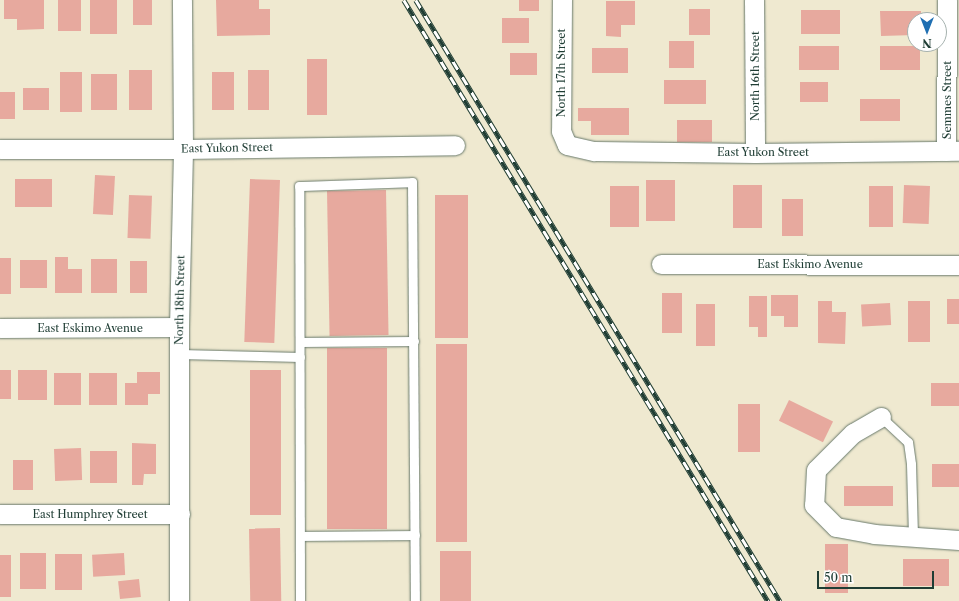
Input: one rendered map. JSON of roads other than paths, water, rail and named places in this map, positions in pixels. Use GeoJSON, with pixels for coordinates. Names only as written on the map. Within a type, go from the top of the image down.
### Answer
{"type":"FeatureCollection","features":[{"type":"Feature","properties":{"kind":"street","name":"North 18th Street"},"geometry":{"type":"LineString","coordinates":[[179,601],[179,327],[183,149],[182,0]]}},
{"type":"Feature","properties":{"kind":"street","name":"North 17th Street"},"geometry":{"type":"LineString","coordinates":[[562,0],[561,131],[567,145]]}},
{"type":"Feature","properties":{"kind":"street","name":"North 16th Street"},"geometry":{"type":"LineString","coordinates":[[754,0],[755,153]]}},
{"type":"Feature","properties":{"kind":"street","name":"Semmes Street"},"geometry":{"type":"LineString","coordinates":[[947,0],[953,151]]}},
{"type":"Feature","properties":{"kind":"street","name":"East Yukon Street"},"geometry":{"type":"LineString","coordinates":[[0,148],[183,149],[455,145]]}},
{"type":"Feature","properties":{"kind":"street","name":"East Yukon Street"},"geometry":{"type":"LineString","coordinates":[[567,145],[594,151],[755,153],[953,151]]}},
{"type":"Feature","properties":{"kind":"street","name":"East Eskimo Avenue"},"geometry":{"type":"LineString","coordinates":[[661,264],[959,265]]}},
{"type":"Feature","properties":{"kind":"street","name":"East Eskimo Avenue"},"geometry":{"type":"LineString","coordinates":[[0,328],[179,327]]}},
{"type":"Feature","properties":{"kind":"street"},"geometry":{"type":"LineString","coordinates":[[881,417],[853,432],[816,470],[814,505],[836,527],[874,534],[959,540]]}},
{"type":"Feature","properties":{"kind":"street","name":"East Humphrey Street"},"geometry":{"type":"LineString","coordinates":[[0,514],[180,514]]}},
{"type":"Feature","properties":{"kind":"lane"},"geometry":{"type":"LineString","coordinates":[[300,601],[299,186],[412,182],[415,601]]}},
{"type":"Feature","properties":{"kind":"lane"},"geometry":{"type":"LineString","coordinates":[[300,342],[414,341]]}},
{"type":"Feature","properties":{"kind":"lane"},"geometry":{"type":"LineString","coordinates":[[180,354],[300,357]]}},
{"type":"Feature","properties":{"kind":"lane"},"geometry":{"type":"LineString","coordinates":[[881,417],[908,442],[911,464],[913,537]]}},
{"type":"Feature","properties":{"kind":"lane"},"geometry":{"type":"LineString","coordinates":[[300,536],[415,535]]}},
{"type":"Feature","properties":{"kind":"railway"},"geometry":{"type":"LineString","coordinates":[[404,0],[768,601]]}},
{"type":"Feature","properties":{"kind":"railway"},"geometry":{"type":"LineString","coordinates":[[416,0],[780,601]]}}]}
